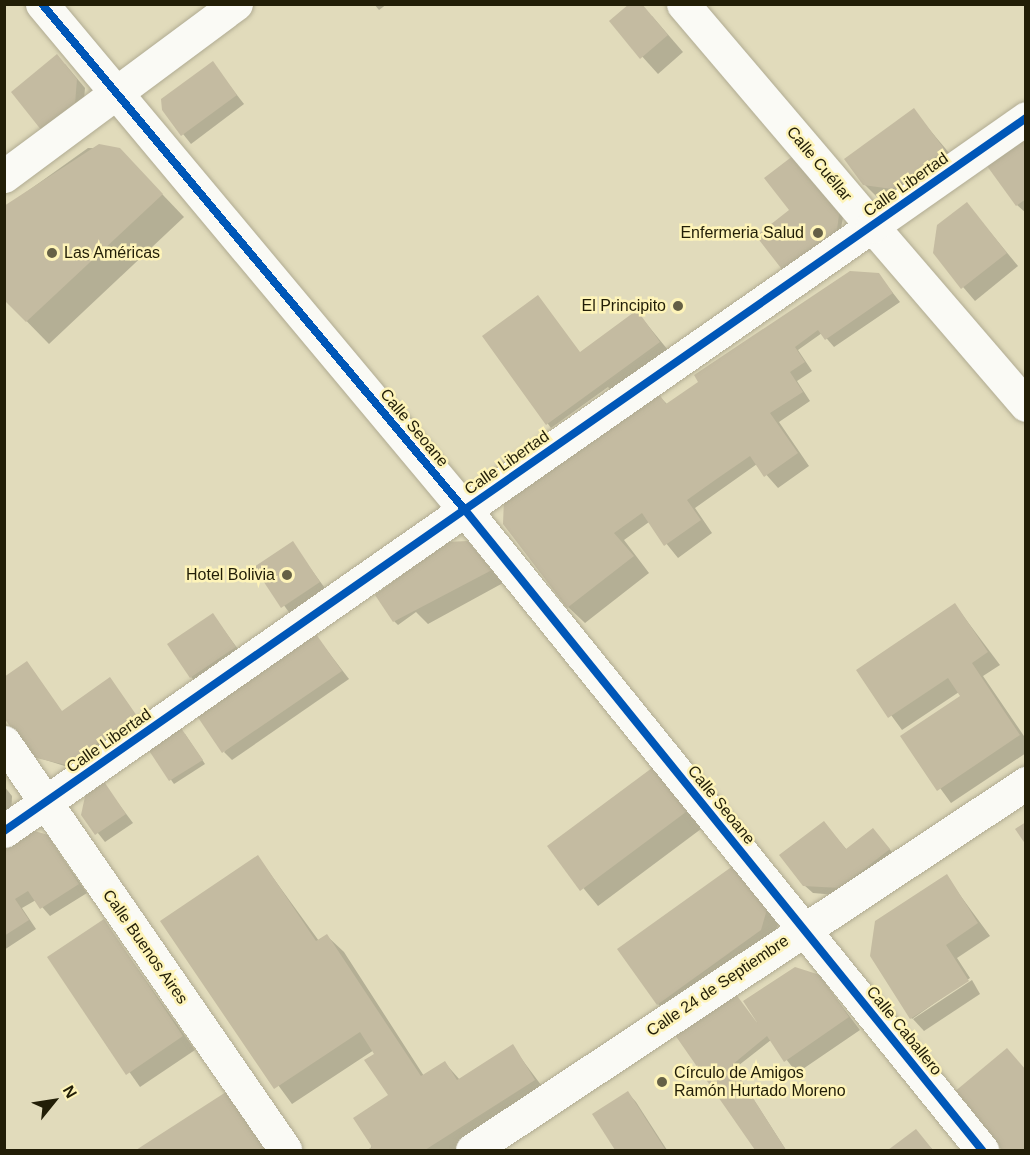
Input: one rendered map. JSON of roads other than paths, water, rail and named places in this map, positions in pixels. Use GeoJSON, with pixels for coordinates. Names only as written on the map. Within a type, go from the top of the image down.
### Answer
{"type":"FeatureCollection","features":[{"type":"Feature","properties":{"kind":"street","name":"Calle Seoane"},"geometry":{"type":"LineString","coordinates":[[42,4],[116,96],[465,510],[805,929]]}},
{"type":"Feature","properties":{"kind":"street"},"geometry":{"type":"LineString","coordinates":[[4,176],[116,96],[237,4]]}},
{"type":"Feature","properties":{"kind":"street","name":"Calle Cuéllar"},"geometry":{"type":"LineString","coordinates":[[683,4],[1026,405]]}},
{"type":"Feature","properties":{"kind":"street","name":"Calle Libertad"},"geometry":{"type":"LineString","coordinates":[[4,831],[1026,118]]}},
{"type":"Feature","properties":{"kind":"street","name":"Calle Buenos Aires"},"geometry":{"type":"LineString","coordinates":[[4,742],[285,1150]]}},
{"type":"Feature","properties":{"kind":"street","name":"Calle 24 de Septiembre"},"geometry":{"type":"LineString","coordinates":[[472,1150],[1026,783]]}},
{"type":"Feature","properties":{"kind":"street","name":"Calle Caballero"},"geometry":{"type":"LineString","coordinates":[[805,929],[982,1150]]}},
{"type":"Feature","properties":{"kind":"place","name":"Enfermeria Salud"},"geometry":{"type":"Point","coordinates":[818,233]}},
{"type":"Feature","properties":{"kind":"place","name":"Las Américas"},"geometry":{"type":"Point","coordinates":[52,253]}},
{"type":"Feature","properties":{"kind":"place","name":"El Principito"},"geometry":{"type":"Point","coordinates":[678,306]}},
{"type":"Feature","properties":{"kind":"place","name":"Hotel Bolivia"},"geometry":{"type":"Point","coordinates":[287,575]}},
{"type":"Feature","properties":{"kind":"place","name":"Círculo de Amigos Ramón Hurtado Moreno"},"geometry":{"type":"Point","coordinates":[662,1082]}}]}
